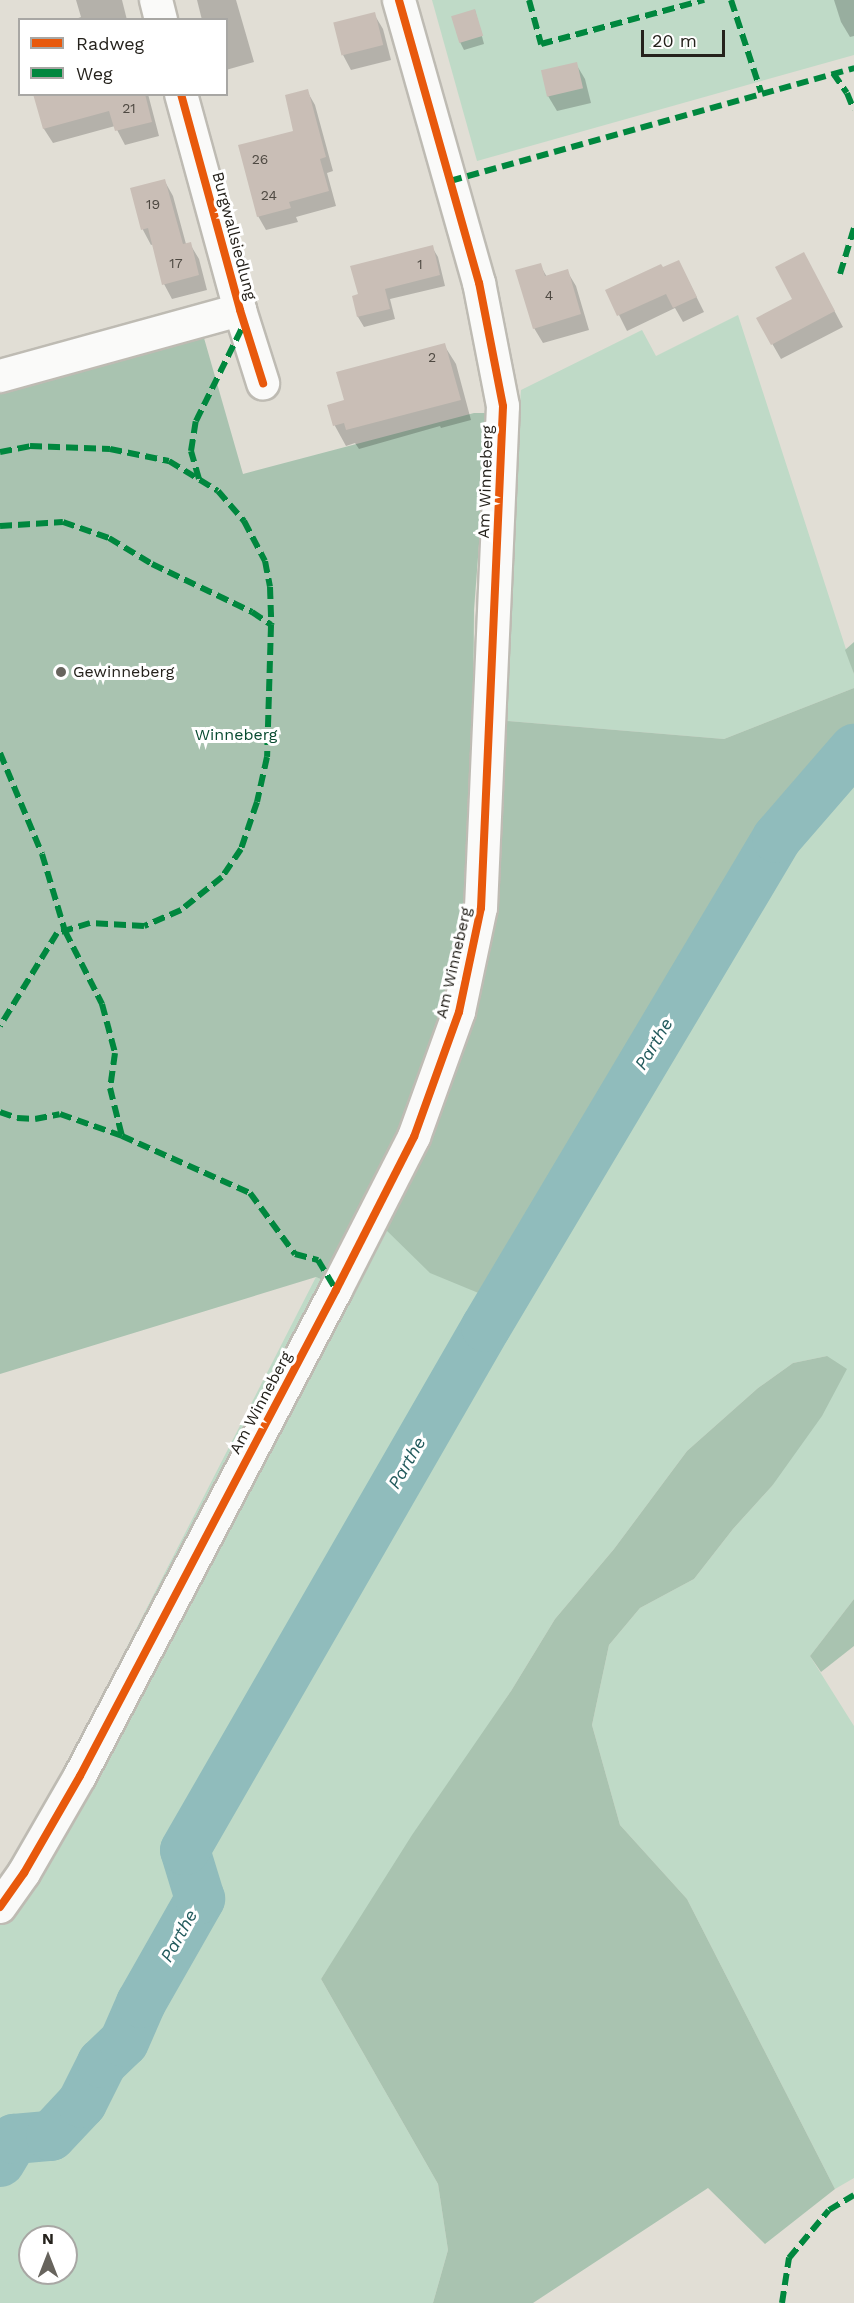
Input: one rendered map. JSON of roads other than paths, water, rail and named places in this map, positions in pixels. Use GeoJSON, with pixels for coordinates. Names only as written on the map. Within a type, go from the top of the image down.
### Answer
{"type":"FeatureCollection","features":[{"type":"Feature","properties":{"kind":"street"},"geometry":{"type":"LineString","coordinates":[[156,0],[160,18]]}},
{"type":"Feature","properties":{"kind":"street","name":"Am Winneberg"},"geometry":{"type":"LineString","coordinates":[[0,1907],[24,1873],[80,1776],[414,1137],[459,1012],[481,908],[502,406],[479,283],[399,0]]}},
{"type":"Feature","properties":{"kind":"street","name":"Burgwallsiedlung"},"geometry":{"type":"LineString","coordinates":[[182,96],[240,310],[263,383]]}},
{"type":"Feature","properties":{"kind":"street","name":"Burgwallsiedlung"},"geometry":{"type":"LineString","coordinates":[[0,376],[240,310]]}},
{"type":"Feature","properties":{"kind":"waterway","name":"Parthe"},"geometry":{"type":"LineString","coordinates":[[0,2162],[14,2139],[51,2136],[82,2103],[102,2063],[124,2042],[141,2003],[200,1899],[185,1850],[486,1327],[777,838],[854,749]]}},
{"type":"Feature","properties":{"kind":"place","name":"Gewinneberg"},"geometry":{"type":"Point","coordinates":[61,672]}},
{"type":"Feature","properties":{"kind":"park label","name":"Winneberg"},"geometry":{"type":"Point","coordinates":[236,735]}}]}
